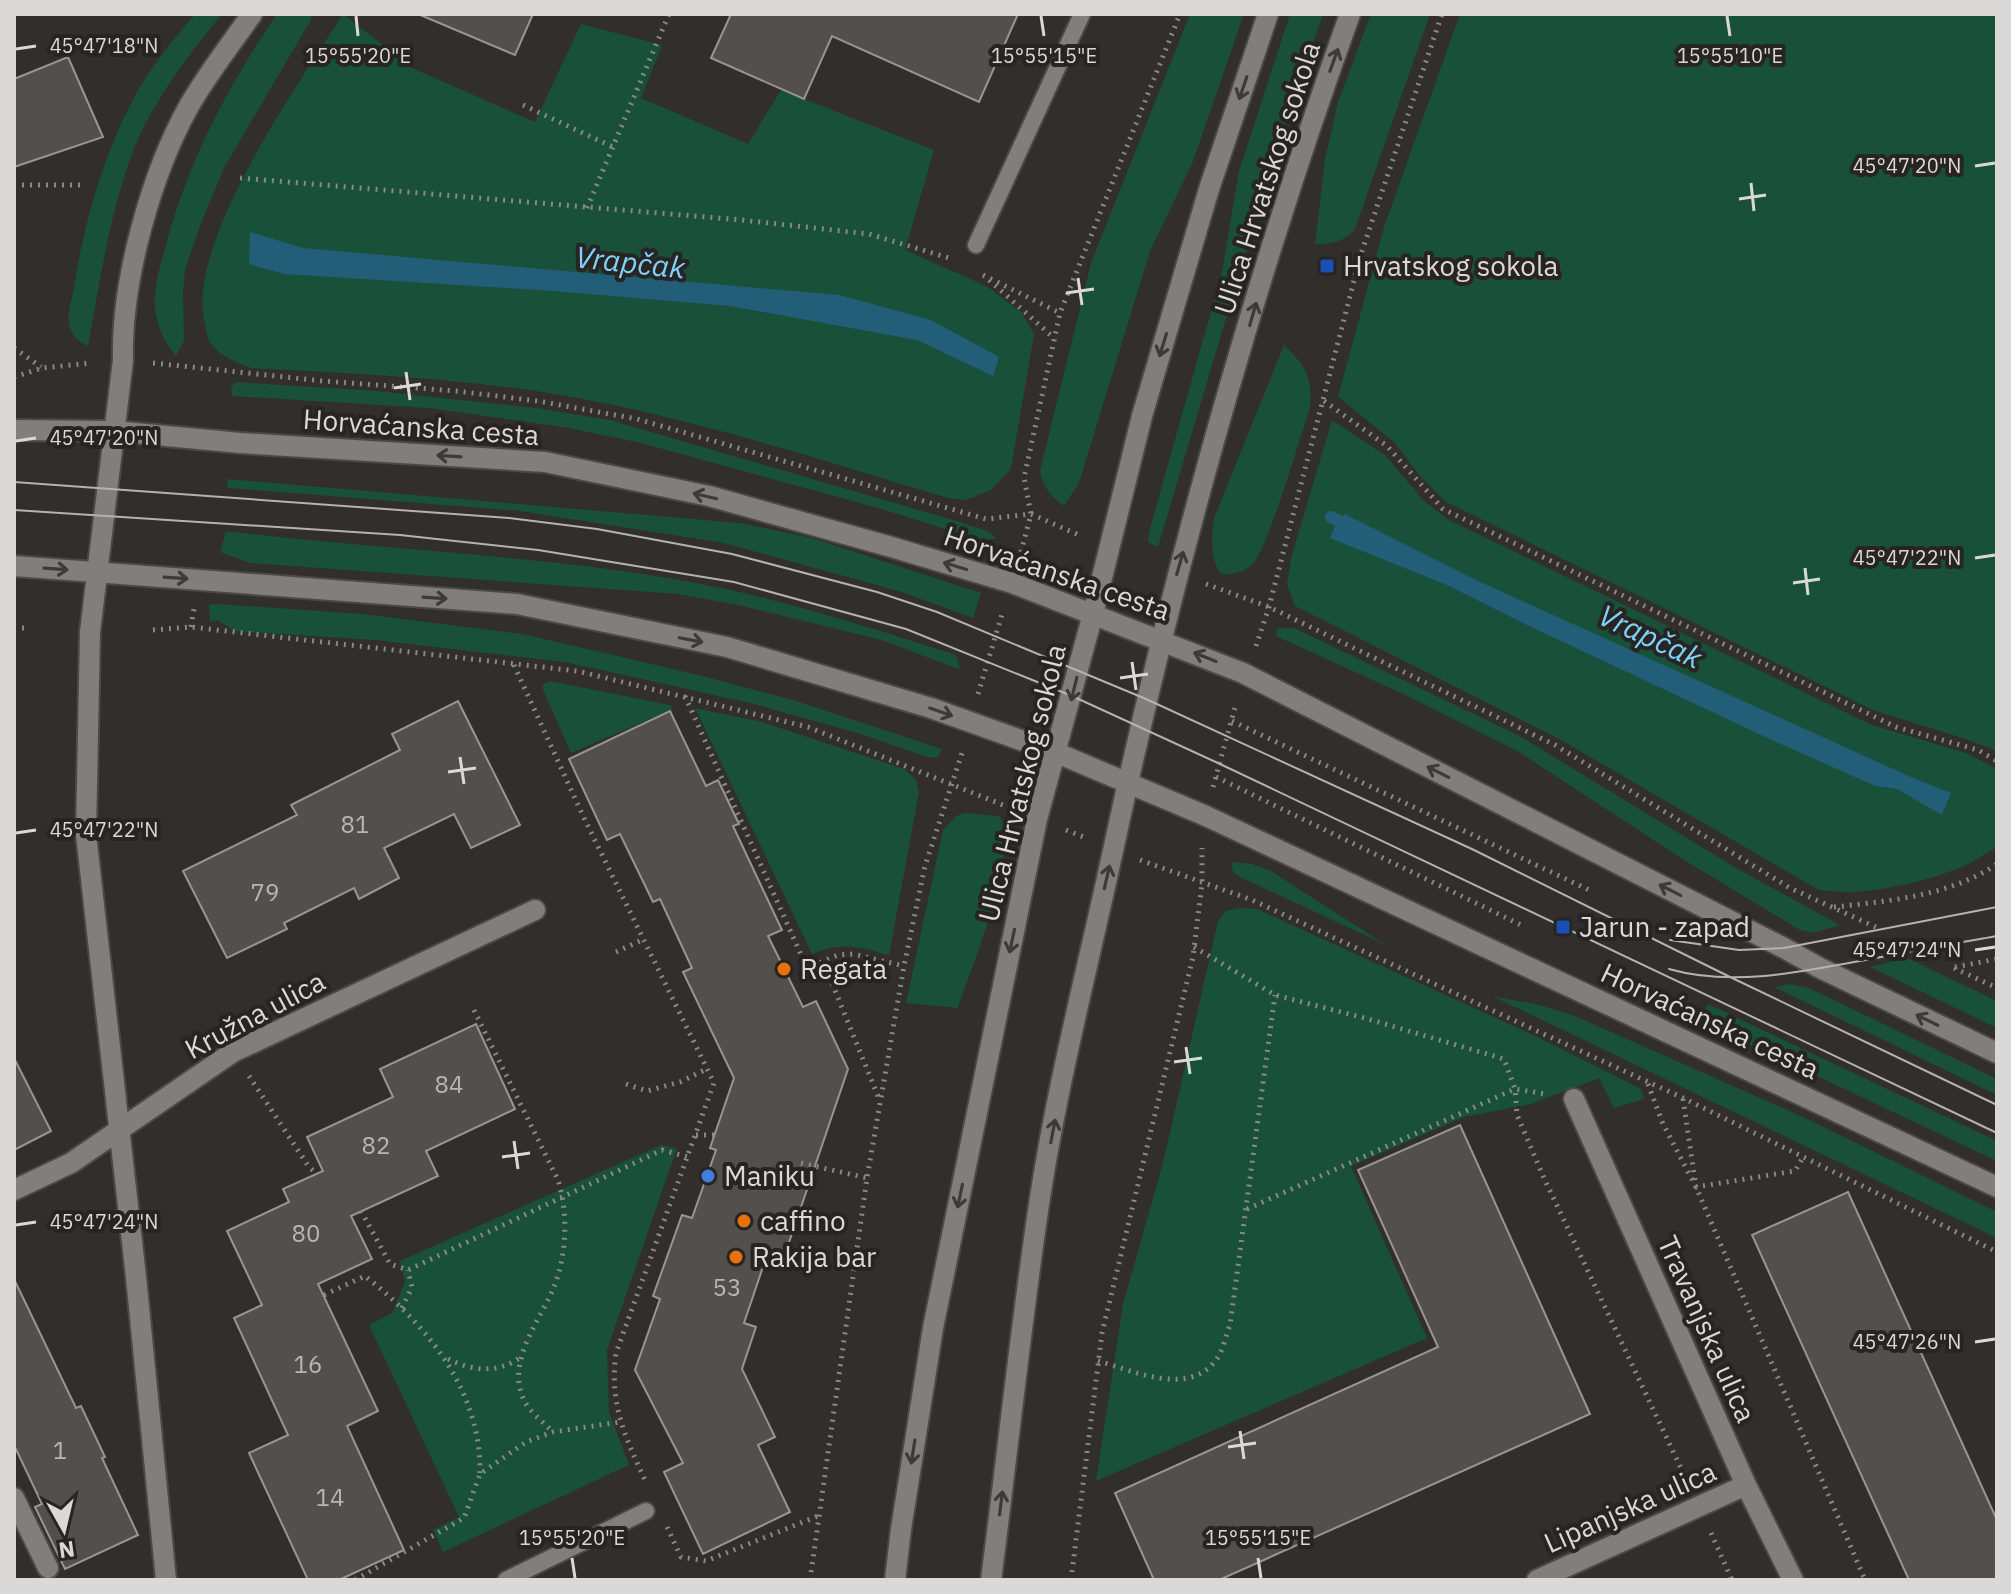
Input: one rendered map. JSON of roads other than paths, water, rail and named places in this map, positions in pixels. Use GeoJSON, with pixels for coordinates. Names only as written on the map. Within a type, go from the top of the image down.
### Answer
{"type":"FeatureCollection","features":[{"type":"Feature","properties":{"kind":"street"},"geometry":{"type":"LineString","coordinates":[[166,1580],[86,834],[90,632],[123,360],[122,330],[143,218],[188,108],[252,14]]}},
{"type":"Feature","properties":{"kind":"street","name":"Ulica Hrvatskog sokola"},"geometry":{"type":"LineString","coordinates":[[895,1580],[933,1328],[1037,819],[1057,753],[1146,400],[1209,189],[1268,14]]}},
{"type":"Feature","properties":{"kind":"street","name":"Ulica Hrvatskog sokola"},"geometry":{"type":"LineString","coordinates":[[991,1580],[1039,1208],[1128,782],[1161,639],[1230,384],[1309,127],[1350,14]]}},
{"type":"Feature","properties":{"kind":"street","name":"Horvaćanska cesta"},"geometry":{"type":"LineString","coordinates":[[14,430],[114,431],[240,443],[545,462],[709,496],[1012,583],[1243,673],[1820,968],[1997,1053]]}},
{"type":"Feature","properties":{"kind":"street","name":"Horvaćanska cesta"},"geometry":{"type":"LineString","coordinates":[[14,566],[517,604],[727,647],[971,723],[1057,753],[1206,816],[1997,1187]]}},
{"type":"Feature","properties":{"kind":"street","name":"Kružna ulica"},"geometry":{"type":"LineString","coordinates":[[14,1190],[71,1163],[233,1052],[535,910]]}},
{"type":"Feature","properties":{"kind":"street","name":"Travanjska ulica"},"geometry":{"type":"LineString","coordinates":[[1574,1099],[1746,1485],[1793,1580]]}},
{"type":"Feature","properties":{"kind":"street","name":"Lipanjska ulica"},"geometry":{"type":"LineString","coordinates":[[1537,1580],[1746,1485]]}},
{"type":"Feature","properties":{"kind":"street"},"geometry":{"type":"LineString","coordinates":[[14,1498],[48,1568]]}},
{"type":"Feature","properties":{"kind":"lane"},"geometry":{"type":"LineString","coordinates":[[976,245],[1082,14]]}},
{"type":"Feature","properties":{"kind":"lane"},"geometry":{"type":"LineString","coordinates":[[506,1580],[649,1502]]}},
{"type":"Feature","properties":{"kind":"water"},"geometry":{"type":"Polygon","coordinates":[[[250,232],[303,248],[839,295],[931,320],[999,357],[993,376],[917,340],[730,306],[284,274],[249,264],[250,232]]]}},
{"type":"Feature","properties":{"kind":"water"},"geometry":{"type":"Polygon","coordinates":[[[1345,514],[1478,581],[1951,793],[1942,815],[1897,789],[1875,786],[1774,741],[1447,585],[1330,538],[1345,514]]]}},
{"type":"Feature","properties":{"kind":"waterway","name":"Vrapčak"},"geometry":{"type":"LineString","coordinates":[[1331,517],[1352,527]]}},
{"type":"Feature","properties":{"kind":"tram line"},"geometry":{"type":"LineString","coordinates":[[14,482],[509,518],[597,529],[732,554],[877,592],[937,612],[1146,699],[1474,850],[1997,1105]]}},
{"type":"Feature","properties":{"kind":"tram line"},"geometry":{"type":"LineString","coordinates":[[14,510],[400,535],[538,550],[734,582],[906,629],[1072,696],[1220,764],[1997,1133]]}},
{"type":"Feature","properties":{"kind":"tram line"},"geometry":{"type":"LineString","coordinates":[[1670,940],[1739,950],[1784,948],[1997,907]]}},
{"type":"Feature","properties":{"kind":"tram line"},"geometry":{"type":"LineString","coordinates":[[1669,969],[1720,977],[1772,975],[1997,936]]}},
{"type":"Feature","properties":{"kind":"place","name":"Hrvatskog sokola"},"geometry":{"type":"Point","coordinates":[1327,266]}},
{"type":"Feature","properties":{"kind":"place","name":"Jarun - zapad"},"geometry":{"type":"Point","coordinates":[1563,927]}},
{"type":"Feature","properties":{"kind":"place","name":"Regata"},"geometry":{"type":"Point","coordinates":[784,969]}},
{"type":"Feature","properties":{"kind":"place","name":"Maniku"},"geometry":{"type":"Point","coordinates":[708,1176]}},
{"type":"Feature","properties":{"kind":"place","name":"caffino"},"geometry":{"type":"Point","coordinates":[744,1221]}},
{"type":"Feature","properties":{"kind":"place","name":"Rakija bar"},"geometry":{"type":"Point","coordinates":[736,1257]}}]}
